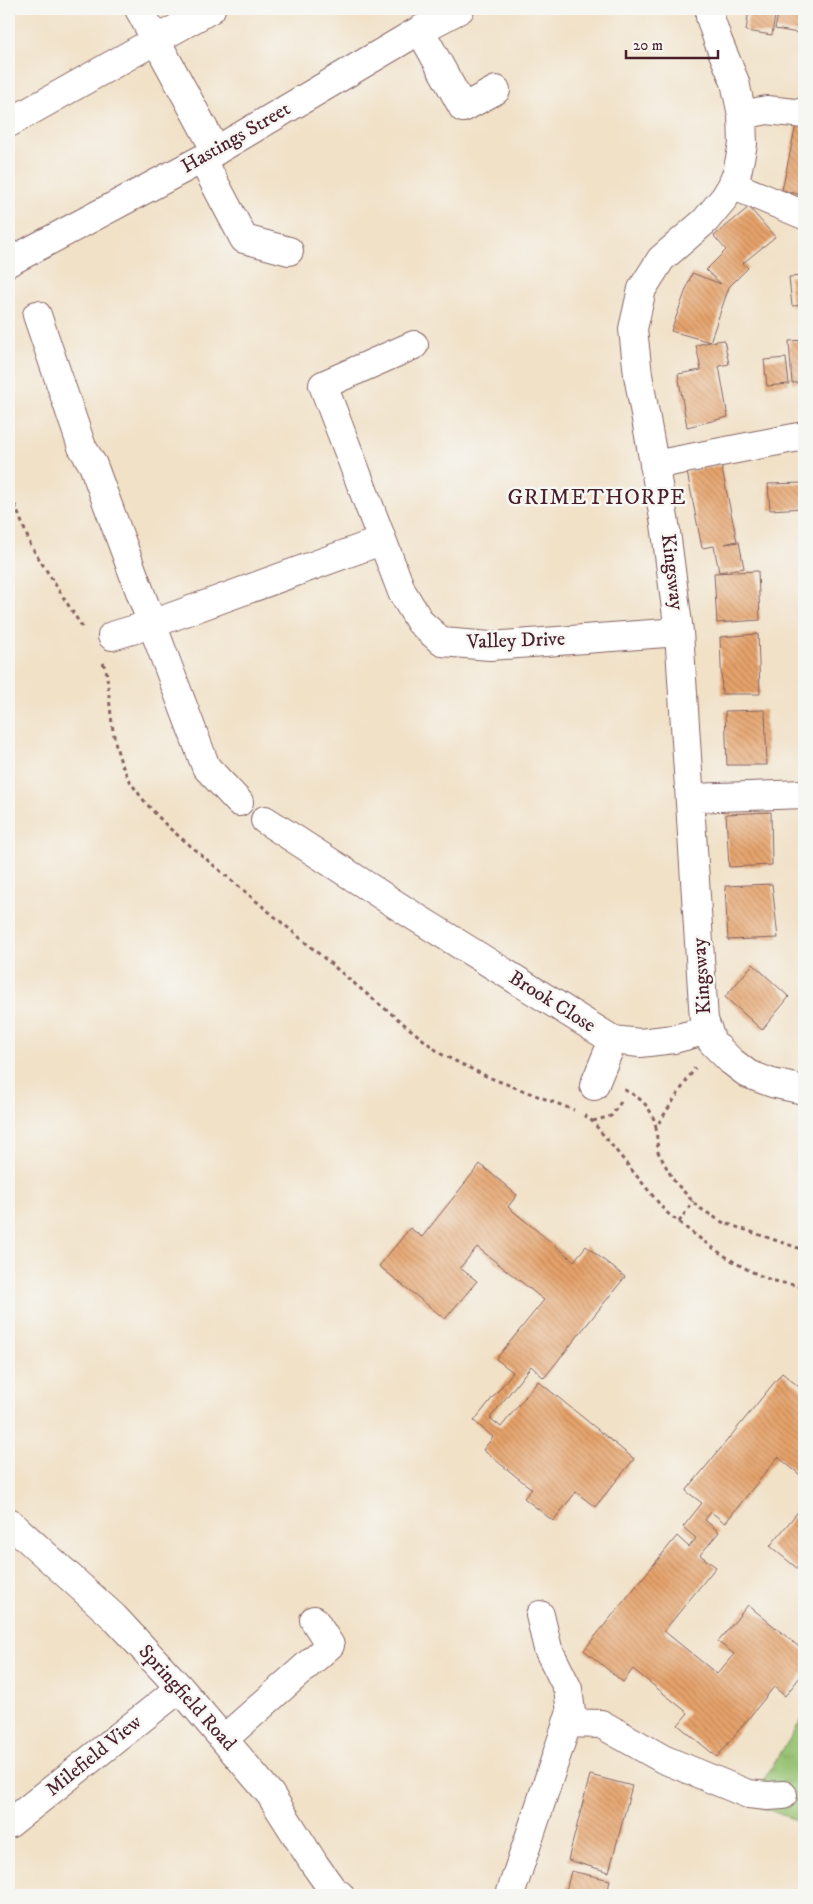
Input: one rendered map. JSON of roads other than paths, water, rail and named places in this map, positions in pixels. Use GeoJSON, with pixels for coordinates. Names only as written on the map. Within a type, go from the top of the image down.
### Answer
{"type":"FeatureCollection","features":[{"type":"Feature","properties":{"kind":"street"},"geometry":{"type":"LineString","coordinates":[[139,9],[157,40],[209,155],[244,239],[289,252]]}},
{"type":"Feature","properties":{"kind":"street"},"geometry":{"type":"LineString","coordinates":[[9,123],[211,9]]}},
{"type":"Feature","properties":{"kind":"street","name":"Hastings Street"},"geometry":{"type":"LineString","coordinates":[[9,262],[209,155],[420,30],[460,9]]}},
{"type":"Feature","properties":{"kind":"street","name":"Kingsway"},"geometry":{"type":"LineString","coordinates":[[711,9],[710,17],[735,82],[742,115],[743,144],[732,185],[705,221],[661,259],[642,288],[633,329],[638,375],[665,524],[680,632],[704,1020],[710,1036],[731,1061],[748,1074],[772,1083],[804,1090]]}},
{"type":"Feature","properties":{"kind":"street"},"geometry":{"type":"LineString","coordinates":[[420,30],[463,108],[496,90]]}},
{"type":"Feature","properties":{"kind":"street"},"geometry":{"type":"LineString","coordinates":[[742,115],[767,110],[804,114]]}},
{"type":"Feature","properties":{"kind":"street"},"geometry":{"type":"LineString","coordinates":[[732,185],[804,215]]}},
{"type":"Feature","properties":{"kind":"street"},"geometry":{"type":"LineString","coordinates":[[37,315],[82,447],[93,465],[206,767],[239,802]]}},
{"type":"Feature","properties":{"kind":"street","name":"Valley Drive"},"geometry":{"type":"LineString","coordinates":[[414,345],[323,385],[381,541],[402,592],[420,622],[442,642],[490,646],[680,632]]}},
{"type":"Feature","properties":{"kind":"street"},"geometry":{"type":"LineString","coordinates":[[654,465],[804,436]]}},
{"type":"Feature","properties":{"kind":"street"},"geometry":{"type":"LineString","coordinates":[[100,642],[381,541]]}},
{"type":"Feature","properties":{"kind":"street"},"geometry":{"type":"LineString","coordinates":[[691,798],[804,794]]}},
{"type":"Feature","properties":{"kind":"street","name":"Brook Close"},"geometry":{"type":"LineString","coordinates":[[265,820],[613,1040],[640,1043],[710,1036]]}},
{"type":"Feature","properties":{"kind":"street"},"geometry":{"type":"LineString","coordinates":[[594,1086],[613,1040]]}},
{"type":"Feature","properties":{"kind":"street","name":"Springfield Road"},"geometry":{"type":"LineString","coordinates":[[9,1522],[114,1617],[180,1688],[270,1794],[332,1893]]}},
{"type":"Feature","properties":{"kind":"street"},"geometry":{"type":"LineString","coordinates":[[510,1895],[571,1712],[568,1689],[548,1649],[540,1614]]}},
{"type":"Feature","properties":{"kind":"street"},"geometry":{"type":"LineString","coordinates":[[224,1739],[330,1645],[314,1620]]}},
{"type":"Feature","properties":{"kind":"street","name":"Milefield View"},"geometry":{"type":"LineString","coordinates":[[9,1824],[180,1688]]}},
{"type":"Feature","properties":{"kind":"street"},"geometry":{"type":"LineString","coordinates":[[564,1731],[600,1724],[663,1759],[748,1794],[783,1795]]}},
{"type":"Feature","properties":{"kind":"district","name":"GRIMETHORPE"},"geometry":{"type":"Point","coordinates":[597,497]}}]}
